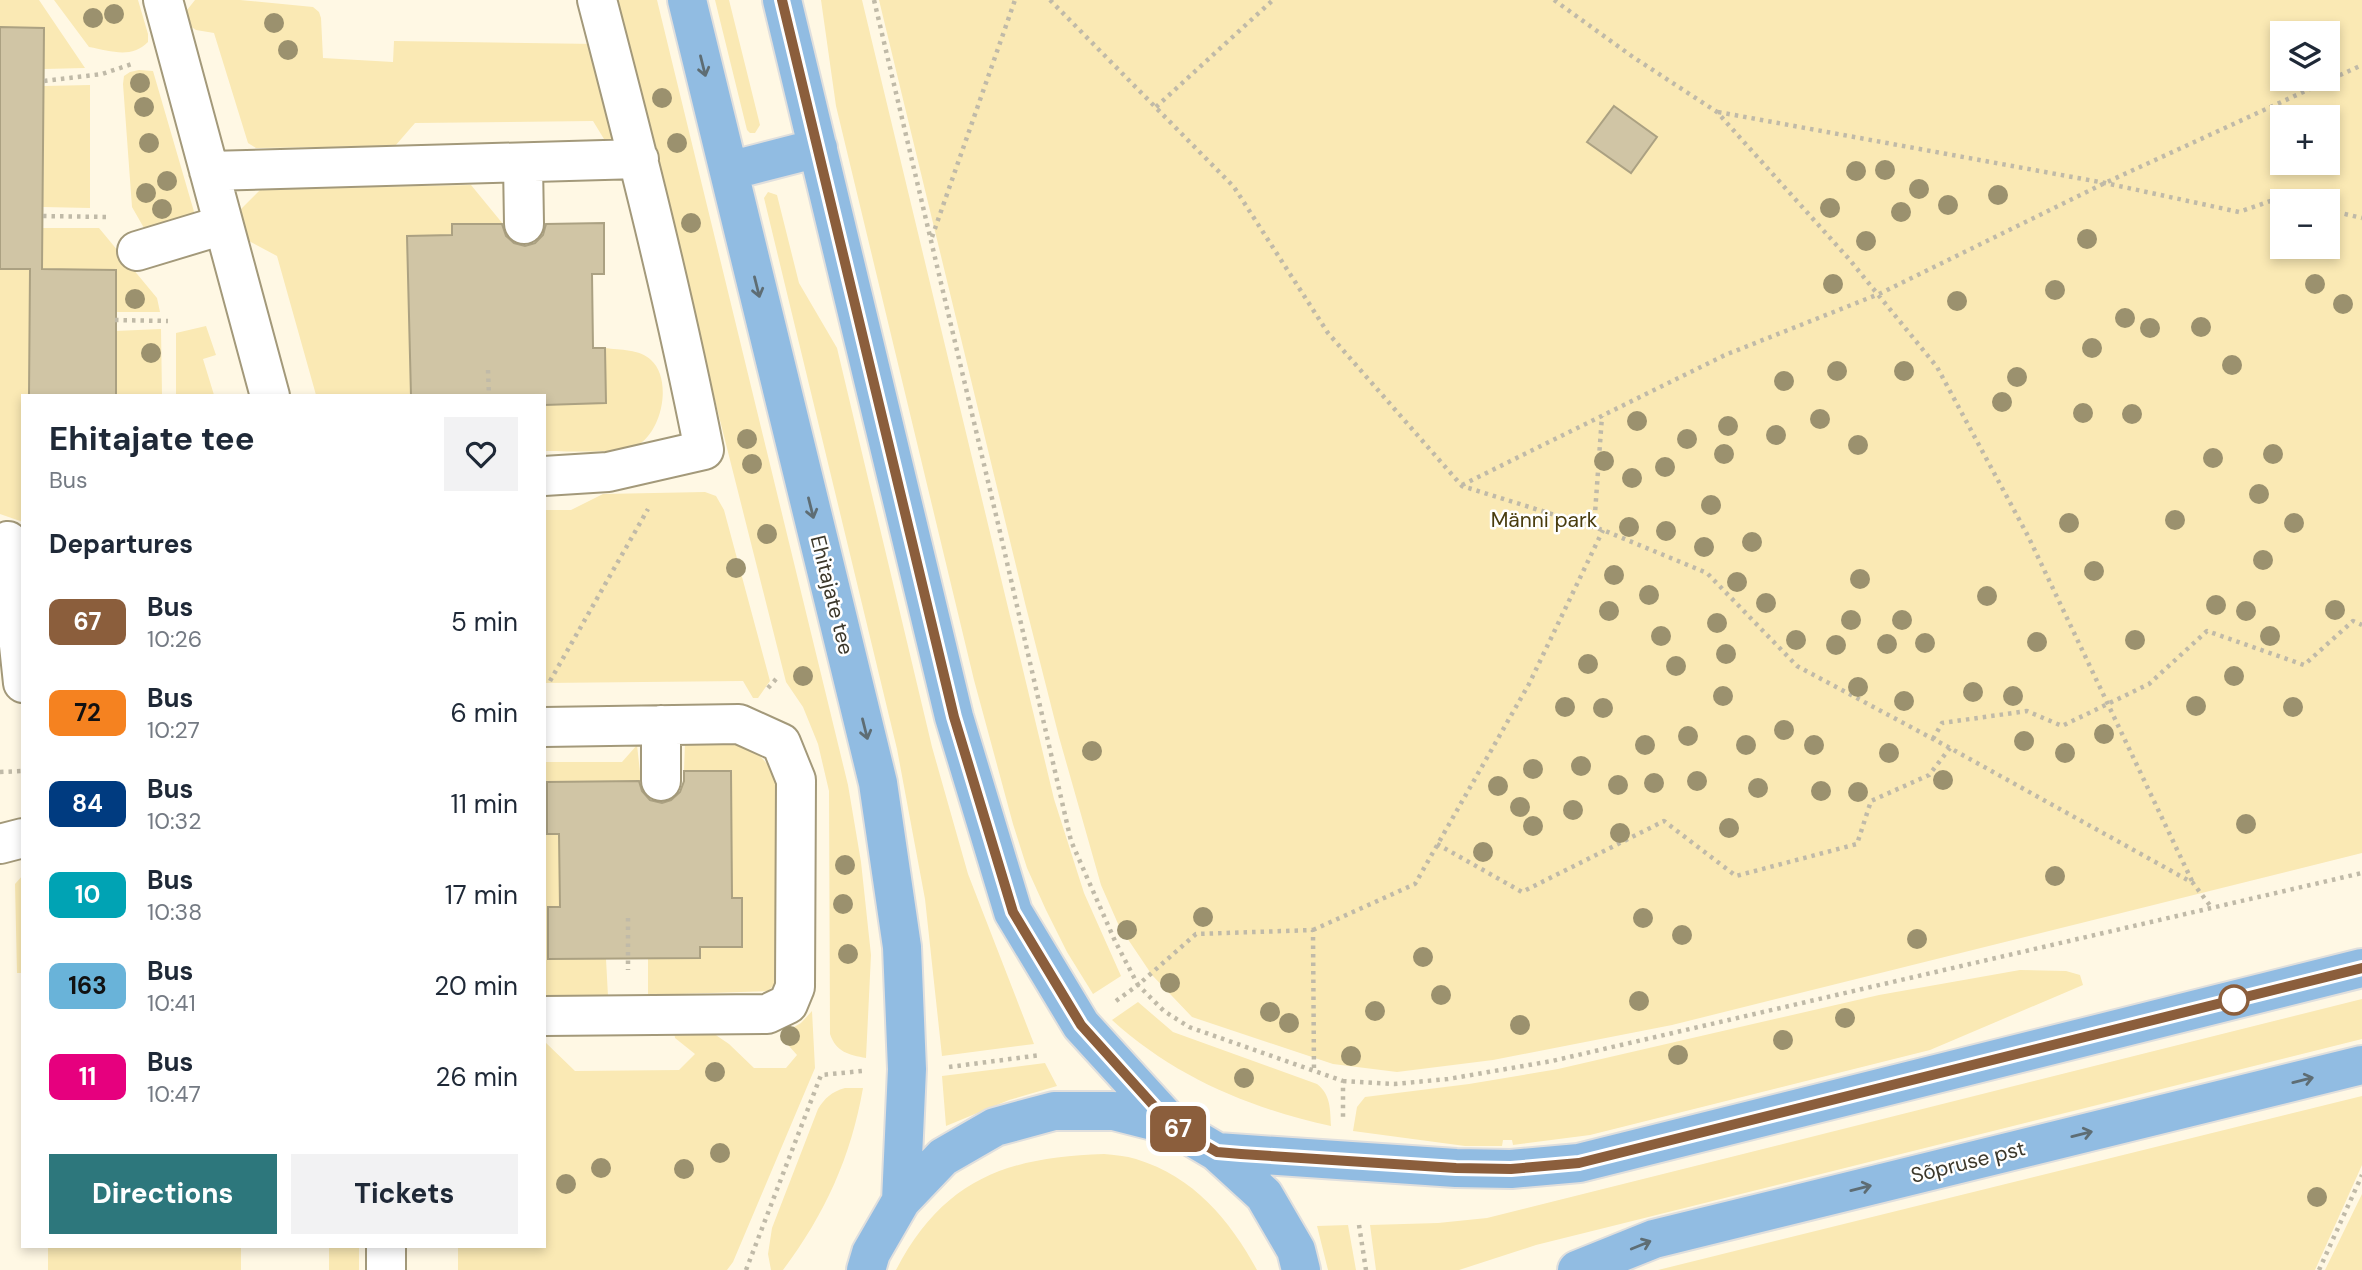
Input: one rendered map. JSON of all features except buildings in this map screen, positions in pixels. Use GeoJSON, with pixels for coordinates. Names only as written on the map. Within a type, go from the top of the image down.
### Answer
{"type":"FeatureCollection","features":[{"type":"Feature","properties":{"kind":"main road","name":"Ehitajate tee"},"geometry":{"type":"LineString","coordinates":[[687,0],[878,783],[902,947],[907,1069],[901,1201]]}},
{"type":"Feature","properties":{"kind":"main road"},"geometry":{"type":"LineString","coordinates":[[782,0],[954,717],[1013,912],[1081,1025],[1172,1126]]}},
{"type":"Feature","properties":{"kind":"main road"},"geometry":{"type":"LineString","coordinates":[[729,172],[818,148]]}},
{"type":"Feature","properties":{"kind":"main road"},"geometry":{"type":"LineString","coordinates":[[1217,1152],[1456,1168],[1511,1169],[1579,1163],[2362,968]]}},
{"type":"Feature","properties":{"kind":"main road","name":"Sõpruse pst"},"geometry":{"type":"LineString","coordinates":[[1577,1270],[1654,1239],[2362,1065]]}},
{"type":"Feature","properties":{"kind":"main road"},"geometry":{"type":"LineString","coordinates":[[863,1264],[901,1201],[943,1157],[995,1127],[1054,1111],[1114,1111],[1172,1126],[1217,1152],[1264,1195],[1296,1250],[1301,1270]]}},
{"type":"Feature","properties":{"kind":"street"},"geometry":{"type":"LineString","coordinates":[[546,476],[608,472],[705,450],[639,159],[597,0]]}},
{"type":"Feature","properties":{"kind":"street"},"geometry":{"type":"LineString","coordinates":[[171,10],[209,172],[269,394]]}},
{"type":"Feature","properties":{"kind":"street"},"geometry":{"type":"LineString","coordinates":[[209,172],[639,159]]}},
{"type":"Feature","properties":{"kind":"street"},"geometry":{"type":"LineString","coordinates":[[523,164],[524,223]]}},
{"type":"Feature","properties":{"kind":"street"},"geometry":{"type":"LineString","coordinates":[[137,251],[223,225]]}},
{"type":"Feature","properties":{"kind":"street"},"geometry":{"type":"LineString","coordinates":[[8,541],[7,590],[21,671]]}},
{"type":"Feature","properties":{"kind":"street"},"geometry":{"type":"LineString","coordinates":[[546,727],[739,724],[780,743],[796,780],[795,987],[788,1004],[767,1014],[546,1016]]}},
{"type":"Feature","properties":{"kind":"street"},"geometry":{"type":"LineString","coordinates":[[661,725],[661,781]]}},
{"type":"Feature","properties":{"kind":"street"},"geometry":{"type":"LineString","coordinates":[[0,844],[21,839]]}},
{"type":"Feature","properties":{"kind":"street"},"geometry":{"type":"LineString","coordinates":[[386,1248],[386,1270]]}},
{"type":"Feature","properties":{"kind":"path"},"geometry":{"type":"LineString","coordinates":[[874,0],[1071,841],[1115,941],[1138,985],[1164,1011],[1189,1027],[1343,1081],[1394,1084],[1448,1079],[1552,1061],[2362,873]]}},
{"type":"Feature","properties":{"kind":"path"},"geometry":{"type":"LineString","coordinates":[[930,240],[1015,0]]}},
{"type":"Feature","properties":{"kind":"path"},"geometry":{"type":"LineString","coordinates":[[1050,0],[1234,187],[1328,332],[1461,486],[1603,530],[1707,573],[1797,666],[2193,883]]}},
{"type":"Feature","properties":{"kind":"path"},"geometry":{"type":"LineString","coordinates":[[1156,107],[1273,0]]}},
{"type":"Feature","properties":{"kind":"path"},"geometry":{"type":"LineString","coordinates":[[1555,0],[1633,57],[1717,112],[1879,294],[1937,367],[2028,536],[2193,883],[2212,908]]}},
{"type":"Feature","properties":{"kind":"path"},"geometry":{"type":"LineString","coordinates":[[1461,486],[1725,355],[1879,294],[2105,183],[2362,65]]}},
{"type":"Feature","properties":{"kind":"path"},"geometry":{"type":"LineString","coordinates":[[44,81],[102,74]]}},
{"type":"Feature","properties":{"kind":"path"},"geometry":{"type":"LineString","coordinates":[[1717,112],[2105,183],[2239,212],[2270,201]]}},
{"type":"Feature","properties":{"kind":"path"},"geometry":{"type":"LineString","coordinates":[[2340,213],[2362,218]]}},
{"type":"Feature","properties":{"kind":"path"},"geometry":{"type":"LineString","coordinates":[[43,216],[111,217]]}},
{"type":"Feature","properties":{"kind":"path"},"geometry":{"type":"LineString","coordinates":[[116,320],[168,321]]}},
{"type":"Feature","properties":{"kind":"path"},"geometry":{"type":"LineString","coordinates":[[488,370],[489,394]]}},
{"type":"Feature","properties":{"kind":"path"},"geometry":{"type":"LineString","coordinates":[[1594,527],[1602,416]]}},
{"type":"Feature","properties":{"kind":"path"},"geometry":{"type":"LineString","coordinates":[[549,683],[652,503]]}},
{"type":"Feature","properties":{"kind":"path"},"geometry":{"type":"LineString","coordinates":[[1115,1001],[1138,985],[1196,934],[1313,930],[1415,884],[1529,684],[1603,530]]}},
{"type":"Feature","properties":{"kind":"path"},"geometry":{"type":"LineString","coordinates":[[1933,739],[1942,723],[2027,711],[2062,726],[2150,684],[2207,631],[2304,665],[2353,621],[2362,625]]}},
{"type":"Feature","properties":{"kind":"path"},"geometry":{"type":"LineString","coordinates":[[1437,844],[1522,892],[1664,821],[1736,876],[1857,844],[1871,801],[1929,775],[1950,748]]}},
{"type":"Feature","properties":{"kind":"path"},"geometry":{"type":"LineString","coordinates":[[0,772],[21,771]]}},
{"type":"Feature","properties":{"kind":"path"},"geometry":{"type":"LineString","coordinates":[[628,919],[628,960]]}},
{"type":"Feature","properties":{"kind":"path"},"geometry":{"type":"LineString","coordinates":[[1313,930],[1314,1072]]}},
{"type":"Feature","properties":{"kind":"path"},"geometry":{"type":"LineString","coordinates":[[942,1068],[1041,1055]]}},
{"type":"Feature","properties":{"kind":"path"},"geometry":{"type":"LineString","coordinates":[[745,1270],[821,1075],[866,1071]]}},
{"type":"Feature","properties":{"kind":"path"},"geometry":{"type":"LineString","coordinates":[[1343,1081],[1343,1129]]}},
{"type":"Feature","properties":{"kind":"path"},"geometry":{"type":"LineString","coordinates":[[2319,1270],[2362,1175]]}},
{"type":"Feature","properties":{"kind":"path"},"geometry":{"type":"LineString","coordinates":[[1359,1226],[1366,1270]]}},
{"type":"Feature","properties":{"kind":"green space"},"geometry":{"type":"Polygon","coordinates":[[[0,0],[39,0],[85,68],[44,69],[44,28],[0,27],[0,0]]]}},
{"type":"Feature","properties":{"kind":"green space"},"geometry":{"type":"Polygon","coordinates":[[[54,0],[138,0],[148,42],[135,51],[128,52],[89,47],[54,0]]]}},
{"type":"Feature","properties":{"kind":"green space"},"geometry":{"type":"Polygon","coordinates":[[[195,0],[240,0],[313,7],[321,18],[323,58],[393,62],[394,41],[598,44],[620,139],[604,139],[593,121],[415,123],[395,146],[256,148],[248,143],[214,33],[196,30],[190,26],[187,10],[195,0]]]}},
{"type":"Feature","properties":{"kind":"green space"},"geometry":{"type":"Polygon","coordinates":[[[614,0],[657,0],[848,785],[861,862],[871,955],[866,1058],[844,1052],[830,1034],[829,791],[818,744],[803,707],[786,682],[614,0]]]}},
{"type":"Feature","properties":{"kind":"green space"},"geometry":{"type":"Polygon","coordinates":[[[715,0],[729,0],[760,125],[755,133],[747,130],[715,0]]]}},
{"type":"Feature","properties":{"kind":"green space"},"geometry":{"type":"Polygon","coordinates":[[[821,0],[862,0],[1054,799],[1084,893],[1121,976],[1093,994],[1067,952],[1046,910],[1027,868],[1013,824],[974,680],[836,106],[821,0]]]}},
{"type":"Feature","properties":{"kind":"green space","name":"Männi park"},"geometry":{"type":"Polygon","coordinates":[[[879,0],[2362,0],[2362,853],[1672,1025],[1493,1060],[1397,1072],[1333,1064],[1192,1017],[1152,975],[1119,926],[1101,885],[1059,737],[879,0]]]}},
{"type":"Feature","properties":{"kind":"green space"},"geometry":{"type":"Polygon","coordinates":[[[139,70],[153,71],[197,222],[151,233],[144,228],[132,207],[123,84],[124,76],[139,70]]]}},
{"type":"Feature","properties":{"kind":"green space"},"geometry":{"type":"Polygon","coordinates":[[[90,85],[90,208],[43,207],[44,86],[90,85]]]}},
{"type":"Feature","properties":{"kind":"green space"},"geometry":{"type":"Polygon","coordinates":[[[471,185],[503,224],[453,224],[452,235],[407,236],[411,394],[316,394],[277,256],[247,240],[241,209],[261,189],[471,185]]]}},
{"type":"Feature","properties":{"kind":"green space"},"geometry":{"type":"Polygon","coordinates":[[[768,192],[777,195],[799,283],[837,348],[932,747],[968,874],[1034,1044],[942,1056],[925,899],[897,749],[764,198],[768,192]]]}},
{"type":"Feature","properties":{"kind":"green space"},"geometry":{"type":"Polygon","coordinates":[[[43,228],[99,228],[157,298],[160,312],[115,312],[42,269],[43,228]]]}},
{"type":"Feature","properties":{"kind":"green space"},"geometry":{"type":"Polygon","coordinates":[[[0,269],[30,269],[29,394],[21,394],[21,521],[0,514],[0,269]]]}},
{"type":"Feature","properties":{"kind":"green space"},"geometry":{"type":"Polygon","coordinates":[[[206,326],[216,355],[203,359],[214,394],[176,394],[176,333],[206,326]]]}},
{"type":"Feature","properties":{"kind":"green space"},"geometry":{"type":"Polygon","coordinates":[[[161,329],[162,394],[116,394],[115,331],[161,329]]]}},
{"type":"Feature","properties":{"kind":"green space"},"geometry":{"type":"Polygon","coordinates":[[[605,348],[630,351],[651,360],[662,380],[663,393],[658,418],[645,439],[628,449],[546,451],[546,405],[606,403],[605,348]]]}},
{"type":"Feature","properties":{"kind":"green space"},"geometry":{"type":"Polygon","coordinates":[[[705,492],[716,496],[724,510],[770,681],[758,698],[753,698],[743,681],[546,683],[546,510],[571,510],[603,494],[705,492]]]}},
{"type":"Feature","properties":{"kind":"green space"},"geometry":{"type":"Polygon","coordinates":[[[685,742],[730,743],[750,750],[767,764],[776,785],[778,975],[775,984],[768,991],[648,995],[648,958],[700,947],[742,947],[742,899],[732,898],[731,771],[684,771],[685,742]]]}},
{"type":"Feature","properties":{"kind":"green space"},"geometry":{"type":"Polygon","coordinates":[[[637,745],[641,781],[548,782],[559,834],[560,907],[548,908],[548,959],[606,959],[608,996],[546,998],[546,762],[622,762],[637,745]]]}},
{"type":"Feature","properties":{"kind":"green space"},"geometry":{"type":"Polygon","coordinates":[[[21,877],[21,973],[17,973],[15,884],[21,877]]]}},
{"type":"Feature","properties":{"kind":"green space"},"geometry":{"type":"Polygon","coordinates":[[[2020,970],[2066,971],[2080,975],[2083,985],[1930,1050],[1590,1135],[1513,1145],[1512,1140],[1503,1140],[1502,1146],[1465,1146],[1353,1131],[1357,1107],[1365,1097],[1558,1069],[1879,995],[2020,970]]]}},
{"type":"Feature","properties":{"kind":"green space"},"geometry":{"type":"Polygon","coordinates":[[[2362,999],[2362,1039],[1536,1245],[1459,1270],[1376,1270],[1370,1225],[1487,1218],[2362,999]]]}},
{"type":"Feature","properties":{"kind":"green space"},"geometry":{"type":"Polygon","coordinates":[[[1138,1002],[1173,1032],[1317,1084],[1327,1098],[1331,1126],[1242,1100],[1187,1074],[1161,1058],[1112,1020],[1138,1002]]]}},
{"type":"Feature","properties":{"kind":"green space"},"geometry":{"type":"Polygon","coordinates":[[[812,1011],[815,1068],[733,1262],[727,1270],[458,1270],[458,1248],[546,1248],[546,1043],[575,1071],[679,1070],[695,1054],[675,1038],[674,1031],[707,1029],[729,1044],[754,1068],[786,1068],[797,1055],[781,1037],[782,1034],[801,1023],[812,1011]]]}},
{"type":"Feature","properties":{"kind":"green space"},"geometry":{"type":"Polygon","coordinates":[[[1045,1063],[1057,1086],[1009,1100],[946,1126],[942,1076],[1045,1063]]]}},
{"type":"Feature","properties":{"kind":"green space"},"geometry":{"type":"Polygon","coordinates":[[[845,1088],[863,1088],[851,1138],[834,1184],[812,1228],[783,1270],[771,1270],[768,1254],[772,1228],[818,1109],[829,1096],[845,1088]]]}},
{"type":"Feature","properties":{"kind":"green space"},"geometry":{"type":"Polygon","coordinates":[[[2362,1096],[2362,1165],[2315,1270],[1658,1270],[2362,1096]]]}},
{"type":"Feature","properties":{"kind":"green space"},"geometry":{"type":"Polygon","coordinates":[[[1104,1154],[1132,1158],[1157,1167],[1192,1189],[1222,1217],[1257,1270],[896,1270],[914,1239],[935,1214],[981,1179],[1008,1168],[1037,1161],[1104,1154]]]}},
{"type":"Feature","properties":{"kind":"green space"},"geometry":{"type":"Polygon","coordinates":[[[2362,1194],[2362,1270],[2325,1270],[2362,1194]]]}},
{"type":"Feature","properties":{"kind":"green space"},"geometry":{"type":"Polygon","coordinates":[[[1348,1225],[1356,1270],[1328,1270],[1317,1226],[1348,1225]]]}},
{"type":"Feature","properties":{"kind":"green space"},"geometry":{"type":"Polygon","coordinates":[[[48,1248],[241,1248],[241,1270],[48,1270],[48,1248]]]}},
{"type":"Feature","properties":{"kind":"green space"},"geometry":{"type":"Polygon","coordinates":[[[329,1248],[359,1248],[359,1270],[329,1270],[329,1248]]]}},
{"type":"Feature","properties":{"kind":"bus line","name":"67"},"geometry":{"type":"LineString","coordinates":[[782,0],[954,717],[1013,912],[1081,1025],[1172,1126],[1217,1152],[1456,1168],[1511,1169],[1579,1163],[2362,968]]}}]}
